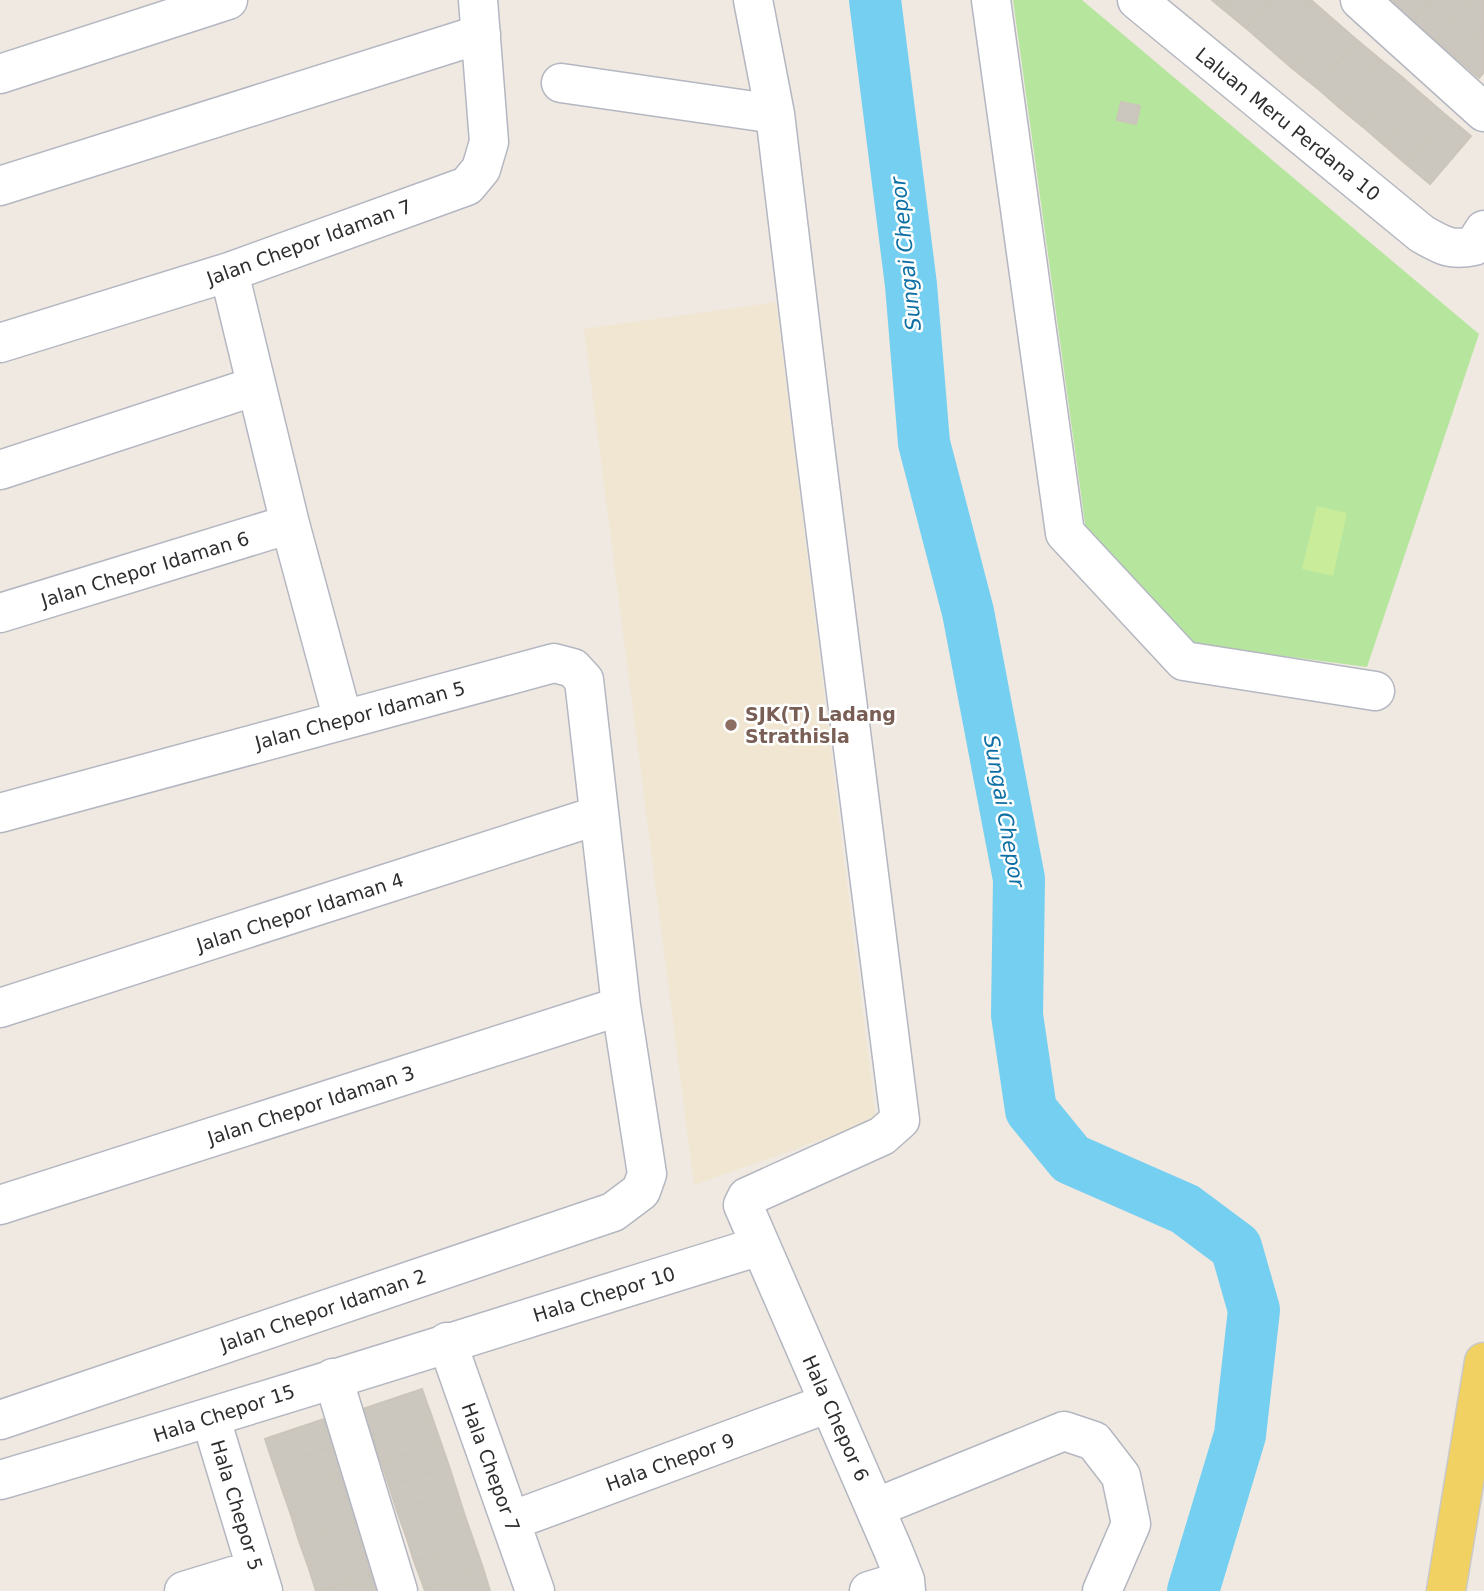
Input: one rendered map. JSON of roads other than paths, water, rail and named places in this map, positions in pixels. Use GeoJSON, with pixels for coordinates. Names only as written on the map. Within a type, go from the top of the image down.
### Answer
{"type":"FeatureCollection","features":[{"type":"Feature","properties":{"kind":"main road"},"geometry":{"type":"LineString","coordinates":[[1446,1591],[1484,1362]]}},
{"type":"Feature","properties":{"kind":"street"},"geometry":{"type":"LineString","coordinates":[[0,74],[228,0]]}},
{"type":"Feature","properties":{"kind":"street"},"geometry":{"type":"LineString","coordinates":[[561,83],[775,114],[753,0]]}},
{"type":"Feature","properties":{"kind":"street"},"geometry":{"type":"LineString","coordinates":[[991,0],[1065,533],[1184,661],[1375,691]]}},
{"type":"Feature","properties":{"kind":"street"},"geometry":{"type":"LineString","coordinates":[[1360,0],[1484,112]]}},
{"type":"Feature","properties":{"kind":"street","name":"Laluan Meru Perdana 10"},"geometry":{"type":"LineString","coordinates":[[1161,8],[1422,234],[1442,245],[1457,249],[1475,246],[1484,230]]}},
{"type":"Feature","properties":{"kind":"street"},"geometry":{"type":"LineString","coordinates":[[0,186],[480,17]]}},
{"type":"Feature","properties":{"kind":"street","name":"Jalan Chepor Idaman 7"},"geometry":{"type":"LineString","coordinates":[[0,343],[229,272],[467,186],[481,169],[489,142],[480,17]]}},
{"type":"Feature","properties":{"kind":"street","name":"Hala Chepor 6"},"geometry":{"type":"LineString","coordinates":[[775,114],[900,1120],[882,1136],[747,1196],[743,1205],[906,1585]]}},
{"type":"Feature","properties":{"kind":"street"},"geometry":{"type":"LineString","coordinates":[[229,272],[290,524],[343,720]]}},
{"type":"Feature","properties":{"kind":"street"},"geometry":{"type":"LineString","coordinates":[[0,470],[256,386]]}},
{"type":"Feature","properties":{"kind":"street","name":"Jalan Chepor Idaman 6"},"geometry":{"type":"LineString","coordinates":[[0,613],[290,524]]}},
{"type":"Feature","properties":{"kind":"street","name":"Jalan Chepor Idaman 5"},"geometry":{"type":"LineString","coordinates":[[0,813],[554,663],[573,668],[584,680],[621,1006],[647,1174],[641,1191]]}},
{"type":"Feature","properties":{"kind":"street","name":"Jalan Chepor Idaman 4"},"geometry":{"type":"LineString","coordinates":[[0,1008],[599,815]]}},
{"type":"Feature","properties":{"kind":"street","name":"Jalan Chepor Idaman 3"},"geometry":{"type":"LineString","coordinates":[[0,1205],[621,1006]]}},
{"type":"Feature","properties":{"kind":"street","name":"Jalan Chepor Idaman 2"},"geometry":{"type":"LineString","coordinates":[[0,1420],[613,1212],[641,1191]]}},
{"type":"Feature","properties":{"kind":"street","name":"Hala Chepor 10"},"geometry":{"type":"LineString","coordinates":[[447,1342],[760,1246]]}},
{"type":"Feature","properties":{"kind":"street","name":"Hala Chepor 15"},"geometry":{"type":"LineString","coordinates":[[0,1480],[211,1419],[447,1342]]}},
{"type":"Feature","properties":{"kind":"street","name":"Hala Chepor 7"},"geometry":{"type":"LineString","coordinates":[[447,1342],[536,1591]]}},
{"type":"Feature","properties":{"kind":"street"},"geometry":{"type":"LineString","coordinates":[[333,1378],[398,1591]]}},
{"type":"Feature","properties":{"kind":"street","name":"Hala Chepor 9"},"geometry":{"type":"LineString","coordinates":[[511,1521],[830,1403]]}},
{"type":"Feature","properties":{"kind":"street","name":"Hala Chepor 5"},"geometry":{"type":"LineString","coordinates":[[211,1419],[260,1580]]}},
{"type":"Feature","properties":{"kind":"street"},"geometry":{"type":"LineString","coordinates":[[875,1508],[1064,1431],[1094,1441],[1121,1476],[1131,1524],[1102,1591]]}},
{"type":"Feature","properties":{"kind":"street"},"geometry":{"type":"LineString","coordinates":[[184,1591],[260,1580]]}},
{"type":"Feature","properties":{"kind":"street"},"geometry":{"type":"LineString","coordinates":[[869,1591],[906,1585]]}},
{"type":"Feature","properties":{"kind":"waterway","name":"Sungai Chepor"},"geometry":{"type":"LineString","coordinates":[[875,0],[911,285],[924,443],[968,612],[1019,879],[1017,1015],[1031,1110],[1071,1159],[1185,1209],[1236,1247],[1254,1310],[1240,1435],[1193,1591]]}},
{"type":"Feature","properties":{"kind":"place","name":"SJK(T) Ladang Strathisla"},"geometry":{"type":"Point","coordinates":[731,725]}}]}
